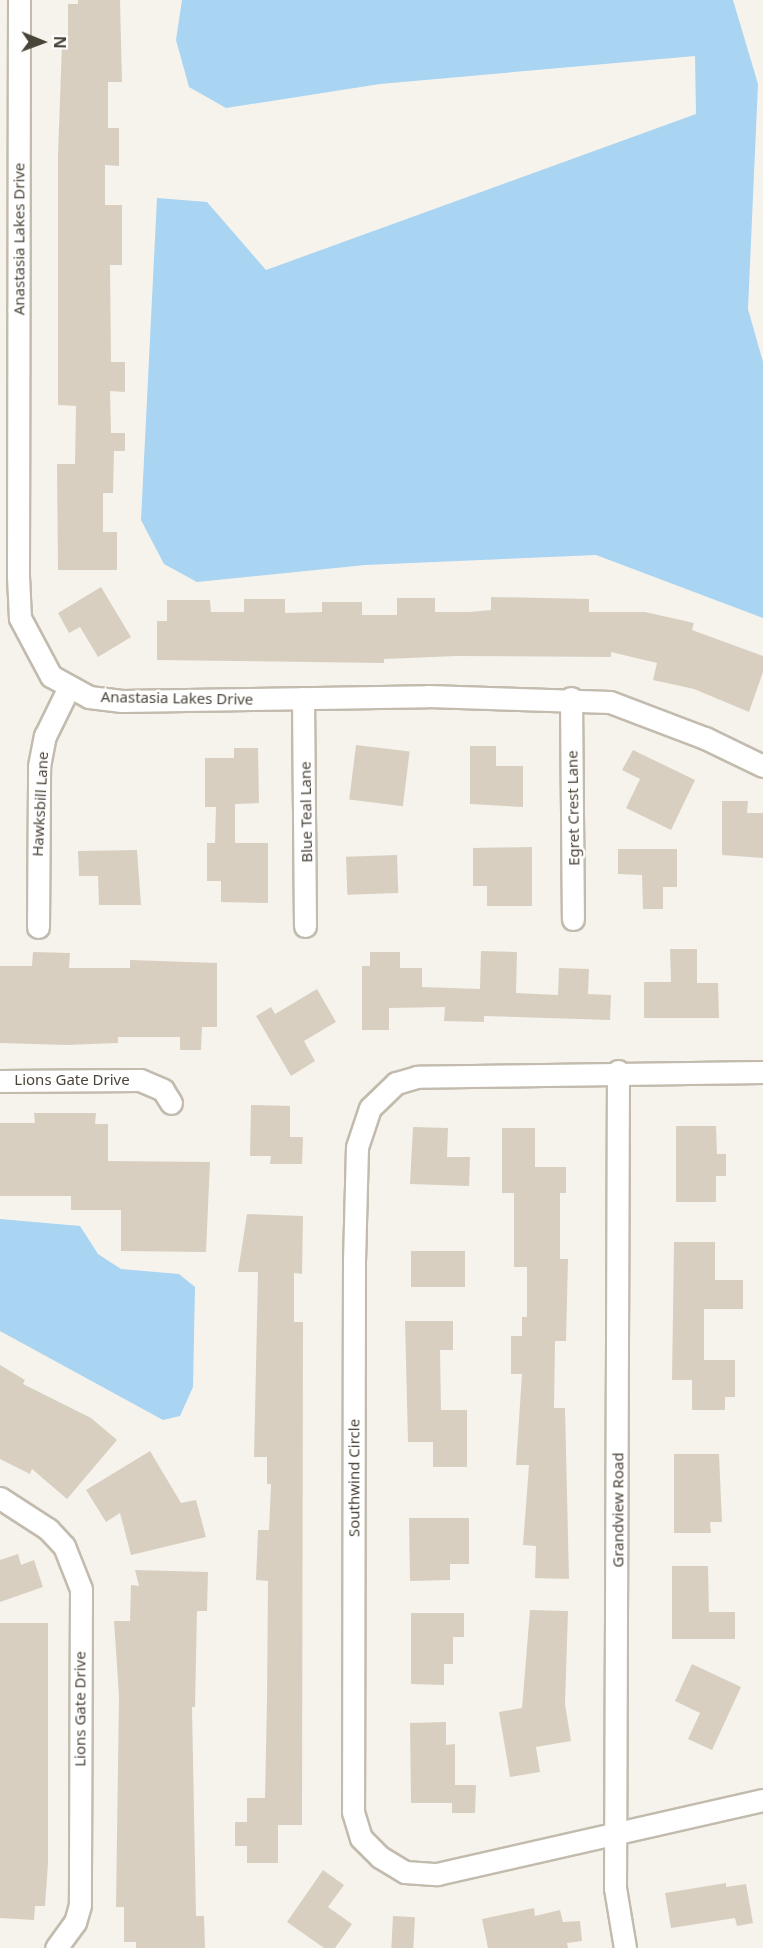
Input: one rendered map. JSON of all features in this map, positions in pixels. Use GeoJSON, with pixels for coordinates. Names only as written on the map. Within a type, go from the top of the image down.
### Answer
{"type":"FeatureCollection","features":[{"type":"Feature","properties":{"kind":"street","name":"Anastasia Lakes Drive"},"geometry":{"type":"LineString","coordinates":[[19,0],[20,618],[51,676],[89,696],[122,700],[571,698],[610,702],[705,738],[763,766]]}},
{"type":"Feature","properties":{"kind":"street","name":"Hawksbill Lane"},"geometry":{"type":"LineString","coordinates":[[38,927],[39,766],[45,736],[69,687]]}},
{"type":"Feature","properties":{"kind":"street","name":"Blue Teal Lane"},"geometry":{"type":"LineString","coordinates":[[303,698],[305,927]]}},
{"type":"Feature","properties":{"kind":"street","name":"Egret Crest Lane"},"geometry":{"type":"LineString","coordinates":[[571,698],[573,919]]}},
{"type":"Feature","properties":{"kind":"street","name":"Southwind Circle"},"geometry":{"type":"LineString","coordinates":[[763,1072],[618,1071],[417,1077],[396,1083],[370,1108],[357,1147],[353,1812],[366,1845],[405,1872],[436,1874],[763,1800]]}},
{"type":"Feature","properties":{"kind":"street","name":"Grandview Road"},"geometry":{"type":"LineString","coordinates":[[618,1071],[615,1888],[626,1948]]}},
{"type":"Feature","properties":{"kind":"street","name":"Lions Gate Drive"},"geometry":{"type":"LineString","coordinates":[[0,1081],[140,1080],[163,1090],[171,1103]]}},
{"type":"Feature","properties":{"kind":"street","name":"Lions Gate Drive"},"geometry":{"type":"LineString","coordinates":[[0,1498],[48,1529],[64,1546],[81,1589],[80,1905],[75,1922],[56,1948]]}},
{"type":"Feature","properties":{"kind":"water"},"geometry":{"type":"Polygon","coordinates":[[[182,0],[733,0],[758,84],[748,309],[763,362],[763,618],[596,555],[365,565],[197,582],[164,564],[141,520],[157,198],[207,202],[266,270],[696,114],[695,56],[380,84],[226,108],[189,87],[176,40],[182,0]]]}},
{"type":"Feature","properties":{"kind":"water"},"geometry":{"type":"Polygon","coordinates":[[[0,1219],[80,1226],[98,1254],[121,1269],[179,1274],[195,1287],[193,1387],[180,1416],[163,1420],[0,1331],[0,1219]]]}},
{"type":"Feature","properties":{"kind":"building"},"geometry":{"type":"Polygon","coordinates":[[[78,0],[120,0],[122,82],[108,82],[108,128],[119,128],[119,166],[105,165],[105,205],[122,205],[122,265],[110,265],[111,362],[125,362],[125,392],[110,391],[111,433],[125,433],[125,451],[114,451],[113,493],[103,493],[103,532],[117,532],[117,570],[58,570],[57,464],[75,464],[76,406],[58,405],[58,155],[62,44],[68,44],[68,4],[78,4],[78,0]]]}},
{"type":"Feature","properties":{"kind":"building"},"geometry":{"type":"Polygon","coordinates":[[[101,587],[131,637],[98,657],[80,627],[69,633],[58,613],[101,587]]]}},
{"type":"Feature","properties":{"kind":"building"},"geometry":{"type":"Polygon","coordinates":[[[491,597],[589,599],[589,612],[645,612],[694,623],[692,630],[763,656],[763,672],[749,712],[694,689],[653,680],[657,663],[611,652],[611,657],[457,656],[384,659],[384,663],[157,660],[157,621],[167,621],[167,600],[210,600],[211,612],[244,612],[244,599],[285,599],[285,613],[322,612],[322,602],[362,602],[362,615],[397,615],[397,598],[435,598],[435,612],[469,612],[491,610],[491,597]]]}},
{"type":"Feature","properties":{"kind":"building"},"geometry":{"type":"Polygon","coordinates":[[[356,745],[410,752],[403,806],[349,800],[356,745]]]}},
{"type":"Feature","properties":{"kind":"building"},"geometry":{"type":"Polygon","coordinates":[[[470,746],[496,746],[496,766],[523,766],[523,807],[470,804],[470,746]]]}},
{"type":"Feature","properties":{"kind":"building"},"geometry":{"type":"Polygon","coordinates":[[[234,748],[258,748],[259,803],[235,804],[235,843],[268,843],[268,903],[221,902],[221,881],[207,881],[207,843],[215,843],[216,807],[205,807],[205,758],[234,758],[234,748]]]}},
{"type":"Feature","properties":{"kind":"building"},"geometry":{"type":"Polygon","coordinates":[[[633,750],[695,780],[671,830],[626,808],[640,779],[622,770],[633,750]]]}},
{"type":"Feature","properties":{"kind":"building"},"geometry":{"type":"Polygon","coordinates":[[[722,801],[748,801],[747,813],[763,813],[763,858],[722,855],[722,801]]]}},
{"type":"Feature","properties":{"kind":"building"},"geometry":{"type":"Polygon","coordinates":[[[532,847],[532,906],[487,906],[487,886],[473,886],[473,848],[532,847]]]}},
{"type":"Feature","properties":{"kind":"building"},"geometry":{"type":"Polygon","coordinates":[[[618,849],[677,849],[677,887],[663,887],[663,909],[643,909],[642,875],[618,874],[618,849]]]}},
{"type":"Feature","properties":{"kind":"building"},"geometry":{"type":"Polygon","coordinates":[[[137,850],[141,905],[99,905],[98,876],[79,876],[78,851],[137,850]]]}},
{"type":"Feature","properties":{"kind":"building"},"geometry":{"type":"Polygon","coordinates":[[[397,855],[398,893],[347,895],[346,857],[397,855]]]}},
{"type":"Feature","properties":{"kind":"building"},"geometry":{"type":"Polygon","coordinates":[[[670,949],[697,949],[697,983],[718,983],[719,1018],[644,1018],[644,982],[671,982],[670,949]]]}},
{"type":"Feature","properties":{"kind":"building"},"geometry":{"type":"Polygon","coordinates":[[[481,951],[517,952],[516,993],[558,995],[559,968],[589,969],[588,994],[611,995],[610,1020],[484,1016],[484,1022],[444,1021],[445,1007],[389,1008],[389,1030],[362,1030],[362,966],[370,966],[370,952],[400,952],[400,968],[422,968],[422,987],[480,989],[481,951]]]}},
{"type":"Feature","properties":{"kind":"building"},"geometry":{"type":"Polygon","coordinates":[[[33,952],[70,953],[69,968],[130,968],[130,960],[217,963],[217,1027],[202,1027],[201,1050],[180,1050],[180,1037],[118,1037],[118,1043],[66,1045],[0,1043],[0,966],[32,966],[33,952]]]}},
{"type":"Feature","properties":{"kind":"building"},"geometry":{"type":"Polygon","coordinates":[[[317,989],[336,1022],[304,1041],[315,1061],[291,1076],[256,1016],[271,1007],[275,1014],[317,989]]]}},
{"type":"Feature","properties":{"kind":"building"},"geometry":{"type":"Polygon","coordinates":[[[251,1105],[290,1106],[290,1137],[303,1137],[302,1164],[270,1164],[271,1156],[250,1156],[251,1105]]]}},
{"type":"Feature","properties":{"kind":"building"},"geometry":{"type":"Polygon","coordinates":[[[34,1113],[96,1113],[95,1124],[108,1124],[108,1161],[210,1162],[206,1252],[121,1251],[121,1210],[71,1210],[71,1196],[0,1196],[0,1123],[35,1123],[34,1113]]]}},
{"type":"Feature","properties":{"kind":"building"},"geometry":{"type":"Polygon","coordinates":[[[676,1126],[716,1126],[717,1154],[726,1154],[726,1176],[716,1176],[716,1202],[676,1202],[676,1126]]]}},
{"type":"Feature","properties":{"kind":"building"},"geometry":{"type":"Polygon","coordinates":[[[413,1127],[448,1128],[447,1157],[470,1157],[469,1186],[410,1184],[413,1127]]]}},
{"type":"Feature","properties":{"kind":"building"},"geometry":{"type":"Polygon","coordinates":[[[502,1128],[535,1128],[535,1167],[566,1167],[566,1193],[560,1193],[560,1259],[568,1259],[566,1341],[555,1341],[554,1408],[565,1408],[569,1579],[535,1578],[536,1546],[523,1545],[529,1465],[516,1465],[522,1374],[511,1374],[511,1336],[522,1336],[522,1317],[527,1317],[527,1267],[514,1267],[514,1193],[502,1193],[502,1128]]]}},
{"type":"Feature","properties":{"kind":"building"},"geometry":{"type":"Polygon","coordinates":[[[247,1214],[303,1216],[302,1274],[294,1273],[294,1322],[303,1322],[302,1825],[278,1825],[278,1863],[247,1863],[247,1846],[235,1846],[235,1822],[247,1822],[247,1798],[265,1798],[267,1700],[268,1581],[256,1580],[258,1530],[269,1530],[271,1484],[267,1484],[267,1457],[254,1457],[258,1272],[238,1272],[247,1214]]]}},
{"type":"Feature","properties":{"kind":"building"},"geometry":{"type":"Polygon","coordinates":[[[674,1242],[715,1242],[715,1280],[743,1280],[743,1309],[704,1309],[704,1360],[735,1360],[735,1397],[725,1397],[725,1410],[692,1410],[692,1380],[672,1380],[674,1242]]]}},
{"type":"Feature","properties":{"kind":"building"},"geometry":{"type":"Polygon","coordinates":[[[411,1251],[465,1251],[465,1287],[411,1287],[411,1251]]]}},
{"type":"Feature","properties":{"kind":"building"},"geometry":{"type":"Polygon","coordinates":[[[405,1321],[453,1321],[453,1350],[440,1350],[441,1410],[467,1410],[467,1467],[433,1467],[433,1442],[408,1442],[405,1321]]]}},
{"type":"Feature","properties":{"kind":"building"},"geometry":{"type":"Polygon","coordinates":[[[0,1365],[25,1380],[23,1384],[91,1418],[117,1440],[67,1499],[32,1469],[30,1474],[0,1459],[0,1365]]]}},
{"type":"Feature","properties":{"kind":"building"},"geometry":{"type":"Polygon","coordinates":[[[150,1451],[181,1503],[196,1500],[206,1537],[131,1555],[120,1513],[106,1522],[86,1490],[150,1451]]]}},
{"type":"Feature","properties":{"kind":"building"},"geometry":{"type":"Polygon","coordinates":[[[674,1454],[719,1454],[722,1522],[710,1522],[711,1533],[674,1533],[674,1454]]]}},
{"type":"Feature","properties":{"kind":"building"},"geometry":{"type":"Polygon","coordinates":[[[409,1518],[469,1518],[469,1564],[450,1564],[450,1580],[410,1581],[409,1518]]]}},
{"type":"Feature","properties":{"kind":"building"},"geometry":{"type":"Polygon","coordinates":[[[18,1554],[21,1565],[34,1560],[43,1587],[0,1602],[0,1560],[18,1554]]]}},
{"type":"Feature","properties":{"kind":"building"},"geometry":{"type":"Polygon","coordinates":[[[672,1566],[708,1566],[709,1612],[735,1612],[735,1639],[672,1639],[672,1566]]]}},
{"type":"Feature","properties":{"kind":"building"},"geometry":{"type":"Polygon","coordinates":[[[135,1570],[208,1572],[207,1611],[197,1611],[195,1707],[192,1707],[196,1916],[204,1916],[205,1948],[136,1948],[136,1942],[124,1942],[124,1907],[116,1907],[119,1696],[114,1621],[130,1621],[131,1585],[139,1586],[135,1570]]]}},
{"type":"Feature","properties":{"kind":"building"},"geometry":{"type":"Polygon","coordinates":[[[530,1610],[568,1611],[565,1704],[571,1741],[536,1747],[540,1772],[510,1777],[499,1712],[522,1708],[530,1610]]]}},
{"type":"Feature","properties":{"kind":"building"},"geometry":{"type":"Polygon","coordinates":[[[411,1613],[464,1613],[464,1637],[453,1637],[453,1664],[444,1664],[444,1685],[411,1684],[411,1613]]]}},
{"type":"Feature","properties":{"kind":"building"},"geometry":{"type":"Polygon","coordinates":[[[0,1623],[48,1623],[48,1863],[45,1906],[35,1906],[34,1920],[0,1918],[0,1623]]]}},
{"type":"Feature","properties":{"kind":"building"},"geometry":{"type":"Polygon","coordinates":[[[692,1664],[741,1687],[712,1750],[688,1739],[700,1713],[675,1701],[692,1664]]]}},
{"type":"Feature","properties":{"kind":"building"},"geometry":{"type":"Polygon","coordinates":[[[446,1722],[446,1745],[455,1744],[455,1785],[476,1785],[475,1813],[452,1813],[452,1803],[411,1803],[410,1723],[446,1722]]]}},
{"type":"Feature","properties":{"kind":"building"},"geometry":{"type":"Polygon","coordinates":[[[323,1870],[344,1885],[328,1907],[352,1924],[335,1948],[324,1948],[287,1922],[323,1870]]]}},
{"type":"Feature","properties":{"kind":"building"},"geometry":{"type":"Polygon","coordinates":[[[726,1883],[726,1887],[746,1884],[753,1923],[737,1926],[735,1918],[671,1928],[665,1893],[726,1883]]]}},
{"type":"Feature","properties":{"kind":"building"},"geometry":{"type":"Polygon","coordinates":[[[534,1908],[535,1916],[560,1910],[563,1922],[580,1921],[582,1941],[567,1943],[568,1948],[488,1948],[482,1919],[534,1908]]]}},
{"type":"Feature","properties":{"kind":"building"},"geometry":{"type":"Polygon","coordinates":[[[393,1916],[415,1917],[413,1948],[391,1948],[393,1916]]]}}]}
